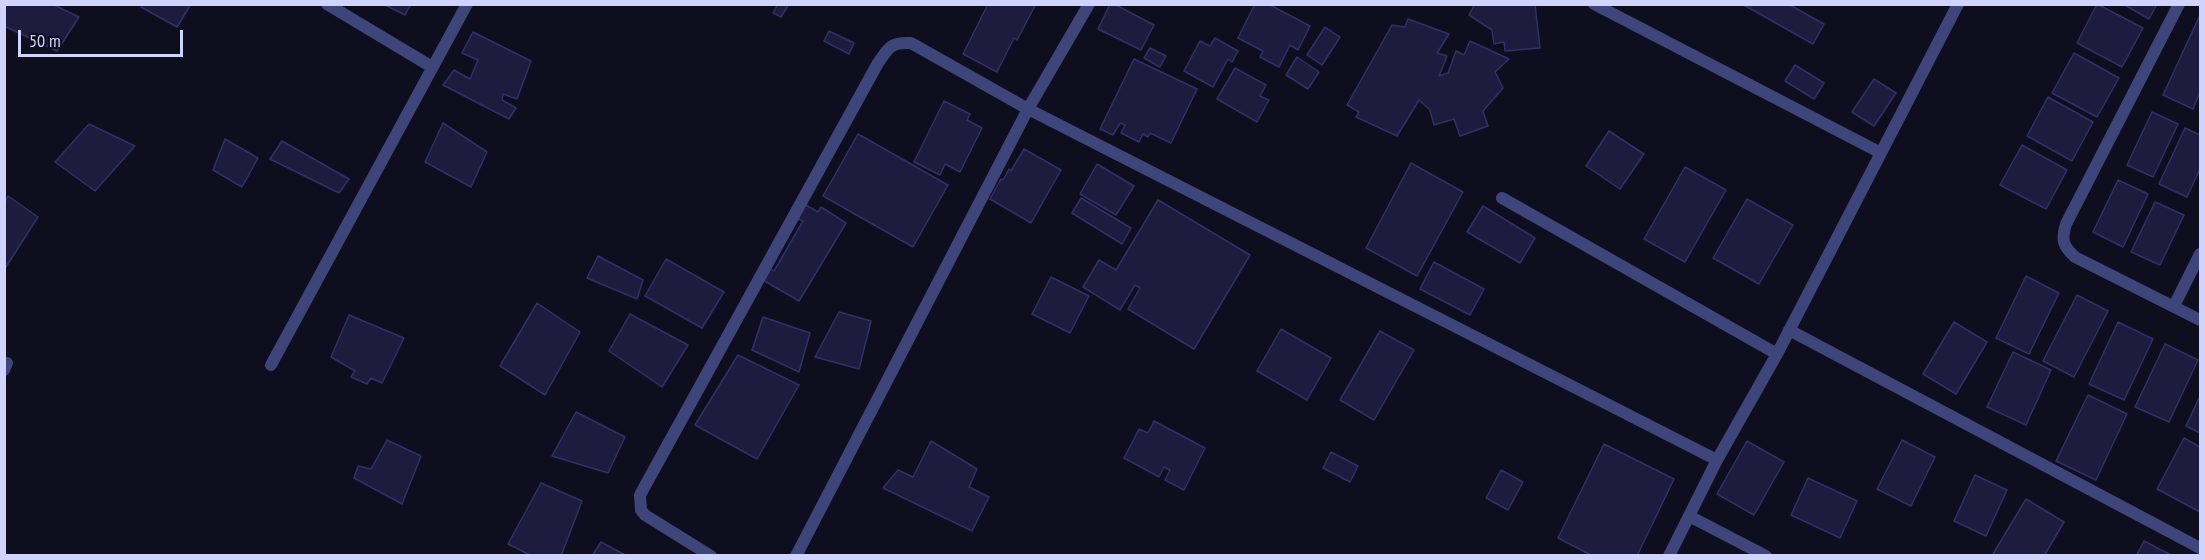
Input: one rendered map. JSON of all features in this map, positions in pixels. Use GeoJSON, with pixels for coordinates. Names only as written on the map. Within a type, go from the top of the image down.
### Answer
{"type":"FeatureCollection","features":[{"type":"Feature","properties":{"kind":"street"},"geometry":{"type":"LineString","coordinates":[[327,4],[432,67]]}},
{"type":"Feature","properties":{"kind":"street"},"geometry":{"type":"LineString","coordinates":[[271,365],[467,4]]}},
{"type":"Feature","properties":{"kind":"street"},"geometry":{"type":"LineString","coordinates":[[796,555],[1028,109],[1089,4]]}},
{"type":"Feature","properties":{"kind":"street"},"geometry":{"type":"LineString","coordinates":[[1594,4],[1881,153]]}},
{"type":"Feature","properties":{"kind":"street"},"geometry":{"type":"LineString","coordinates":[[1669,555],[1717,460],[1777,354],[1958,4]]}},
{"type":"Feature","properties":{"kind":"street"},"geometry":{"type":"LineString","coordinates":[[2179,4],[2066,224],[2062,237],[2065,248],[2075,257],[2200,320]]}},
{"type":"Feature","properties":{"kind":"street"},"geometry":{"type":"LineString","coordinates":[[711,555],[645,515],[641,510],[640,495],[888,48],[896,42],[911,43],[1028,109],[1717,460]]}},
{"type":"Feature","properties":{"kind":"street"},"geometry":{"type":"LineString","coordinates":[[1502,198],[1777,354]]}},
{"type":"Feature","properties":{"kind":"street"},"geometry":{"type":"LineString","coordinates":[[2174,306],[2200,254]]}},
{"type":"Feature","properties":{"kind":"street"},"geometry":{"type":"LineString","coordinates":[[1789,330],[2200,548]]}},
{"type":"Feature","properties":{"kind":"street"},"geometry":{"type":"LineString","coordinates":[[1689,516],[1766,555]]}},
{"type":"Feature","properties":{"kind":"building"},"geometry":{"type":"Polygon","coordinates":[[[4,4],[52,4],[79,17],[57,51],[4,26],[4,4]]]}},
{"type":"Feature","properties":{"kind":"building"},"geometry":{"type":"Polygon","coordinates":[[[143,4],[191,4],[177,27],[141,7],[143,4]]]}},
{"type":"Feature","properties":{"kind":"building"},"geometry":{"type":"Polygon","coordinates":[[[383,4],[411,4],[405,15],[383,4]]]}},
{"type":"Feature","properties":{"kind":"building"},"geometry":{"type":"Polygon","coordinates":[[[778,4],[789,4],[781,17],[773,13],[778,4]]]}},
{"type":"Feature","properties":{"kind":"building"},"geometry":{"type":"Polygon","coordinates":[[[988,4],[1036,4],[1017,40],[1014,38],[997,72],[963,54],[988,4]]]}},
{"type":"Feature","properties":{"kind":"building"},"geometry":{"type":"Polygon","coordinates":[[[1110,4],[1154,25],[1141,50],[1098,29],[1110,4]]]}},
{"type":"Feature","properties":{"kind":"building"},"geometry":{"type":"Polygon","coordinates":[[[1255,4],[1268,4],[1310,26],[1298,50],[1290,45],[1279,67],[1260,57],[1263,51],[1238,38],[1255,4]]]}},
{"type":"Feature","properties":{"kind":"building"},"geometry":{"type":"Polygon","coordinates":[[[1475,4],[1535,4],[1540,48],[1505,51],[1504,42],[1494,44],[1492,30],[1469,15],[1475,4]]]}},
{"type":"Feature","properties":{"kind":"building"},"geometry":{"type":"Polygon","coordinates":[[[1742,4],[1788,4],[1824,24],[1813,44],[1742,4]]]}},
{"type":"Feature","properties":{"kind":"building"},"geometry":{"type":"Polygon","coordinates":[[[2097,4],[2143,28],[2122,67],[2077,43],[2097,4]]]}},
{"type":"Feature","properties":{"kind":"building"},"geometry":{"type":"Polygon","coordinates":[[[2123,4],[2157,4],[2149,19],[2123,4]]]}},
{"type":"Feature","properties":{"kind":"building"},"geometry":{"type":"Polygon","coordinates":[[[2200,15],[2200,92],[2193,109],[2163,95],[2200,15]]]}},
{"type":"Feature","properties":{"kind":"building"},"geometry":{"type":"Polygon","coordinates":[[[1408,19],[1449,34],[1437,53],[1447,56],[1439,76],[1448,73],[1456,51],[1464,55],[1470,41],[1509,59],[1495,72],[1503,88],[1483,111],[1488,126],[1460,136],[1454,119],[1434,125],[1430,110],[1419,100],[1397,136],[1356,117],[1359,112],[1347,105],[1392,25],[1405,27],[1408,19]]]}},
{"type":"Feature","properties":{"kind":"building"},"geometry":{"type":"Polygon","coordinates":[[[1325,27],[1340,37],[1322,65],[1307,55],[1325,27]]]}},
{"type":"Feature","properties":{"kind":"building"},"geometry":{"type":"Polygon","coordinates":[[[829,31],[854,43],[849,54],[824,41],[829,31]]]}},
{"type":"Feature","properties":{"kind":"building"},"geometry":{"type":"Polygon","coordinates":[[[473,32],[531,61],[517,99],[503,94],[502,100],[516,108],[509,119],[443,85],[454,70],[470,79],[478,60],[462,53],[473,32]]]}},
{"type":"Feature","properties":{"kind":"building"},"geometry":{"type":"Polygon","coordinates":[[[1215,38],[1238,51],[1232,62],[1228,59],[1213,87],[1184,71],[1200,41],[1210,46],[1215,38]]]}},
{"type":"Feature","properties":{"kind":"building"},"geometry":{"type":"Polygon","coordinates":[[[1150,48],[1166,56],[1160,67],[1144,58],[1150,48]]]}},
{"type":"Feature","properties":{"kind":"building"},"geometry":{"type":"Polygon","coordinates":[[[2074,53],[2119,78],[2097,117],[2052,93],[2074,53]]]}},
{"type":"Feature","properties":{"kind":"building"},"geometry":{"type":"Polygon","coordinates":[[[1297,57],[1319,72],[1308,89],[1286,75],[1297,57]]]}},
{"type":"Feature","properties":{"kind":"building"},"geometry":{"type":"Polygon","coordinates":[[[1134,59],[1197,89],[1171,143],[1150,133],[1148,137],[1143,134],[1139,142],[1121,133],[1125,125],[1120,123],[1113,135],[1100,129],[1134,59]]]}},
{"type":"Feature","properties":{"kind":"building"},"geometry":{"type":"Polygon","coordinates":[[[1795,65],[1824,83],[1814,99],[1785,81],[1795,65]]]}},
{"type":"Feature","properties":{"kind":"building"},"geometry":{"type":"Polygon","coordinates":[[[1235,68],[1266,85],[1260,96],[1269,100],[1257,122],[1217,99],[1235,68]]]}},
{"type":"Feature","properties":{"kind":"building"},"geometry":{"type":"Polygon","coordinates":[[[1874,79],[1896,93],[1874,126],[1852,112],[1874,79]]]}},
{"type":"Feature","properties":{"kind":"building"},"geometry":{"type":"Polygon","coordinates":[[[2048,97],[2093,122],[2072,161],[2027,136],[2048,97]]]}},
{"type":"Feature","properties":{"kind":"building"},"geometry":{"type":"Polygon","coordinates":[[[944,101],[970,114],[967,120],[982,128],[960,172],[945,164],[940,175],[914,162],[944,101]]]}},
{"type":"Feature","properties":{"kind":"building"},"geometry":{"type":"Polygon","coordinates":[[[2152,112],[2178,124],[2153,177],[2127,165],[2152,112]]]}},
{"type":"Feature","properties":{"kind":"building"},"geometry":{"type":"Polygon","coordinates":[[[443,123],[487,152],[471,187],[425,162],[443,123]]]}},
{"type":"Feature","properties":{"kind":"building"},"geometry":{"type":"Polygon","coordinates":[[[89,124],[135,146],[95,191],[55,162],[89,124]]]}},
{"type":"Feature","properties":{"kind":"building"},"geometry":{"type":"Polygon","coordinates":[[[2185,128],[2200,135],[2200,169],[2187,197],[2159,184],[2185,128]]]}},
{"type":"Feature","properties":{"kind":"building"},"geometry":{"type":"Polygon","coordinates":[[[1609,131],[1644,154],[1620,189],[1586,166],[1609,131]]]}},
{"type":"Feature","properties":{"kind":"building"},"geometry":{"type":"Polygon","coordinates":[[[858,134],[948,185],[913,247],[823,196],[858,134]]]}},
{"type":"Feature","properties":{"kind":"building"},"geometry":{"type":"Polygon","coordinates":[[[225,139],[258,158],[242,187],[213,170],[225,139]]]}},
{"type":"Feature","properties":{"kind":"building"},"geometry":{"type":"Polygon","coordinates":[[[282,141],[349,179],[339,193],[270,159],[282,141]]]}},
{"type":"Feature","properties":{"kind":"building"},"geometry":{"type":"Polygon","coordinates":[[[2022,145],[2067,170],[2046,209],[2000,185],[2022,145]]]}},
{"type":"Feature","properties":{"kind":"building"},"geometry":{"type":"Polygon","coordinates":[[[1024,149],[1061,170],[1031,223],[990,199],[1001,179],[1003,180],[1009,169],[1011,171],[1024,149]]]}},
{"type":"Feature","properties":{"kind":"building"},"geometry":{"type":"Polygon","coordinates":[[[1411,163],[1463,192],[1417,276],[1366,248],[1411,163]]]}},
{"type":"Feature","properties":{"kind":"building"},"geometry":{"type":"Polygon","coordinates":[[[1097,164],[1134,186],[1116,215],[1080,194],[1097,164]]]}},
{"type":"Feature","properties":{"kind":"building"},"geometry":{"type":"Polygon","coordinates":[[[1685,167],[1726,190],[1685,262],[1644,239],[1685,167]]]}},
{"type":"Feature","properties":{"kind":"building"},"geometry":{"type":"Polygon","coordinates":[[[2118,180],[2148,194],[2123,247],[2093,232],[2118,180]]]}},
{"type":"Feature","properties":{"kind":"building"},"geometry":{"type":"Polygon","coordinates":[[[8,196],[38,217],[4,270],[4,204],[8,196]]]}},
{"type":"Feature","properties":{"kind":"building"},"geometry":{"type":"Polygon","coordinates":[[[1081,198],[1131,228],[1122,244],[1072,213],[1081,198]]]}},
{"type":"Feature","properties":{"kind":"building"},"geometry":{"type":"Polygon","coordinates":[[[1747,199],[1793,225],[1759,284],[1713,258],[1747,199]]]}},
{"type":"Feature","properties":{"kind":"building"},"geometry":{"type":"Polygon","coordinates":[[[1158,200],[1250,255],[1194,349],[1128,309],[1140,288],[1135,285],[1120,310],[1083,287],[1099,260],[1116,270],[1158,200]]]}},
{"type":"Feature","properties":{"kind":"building"},"geometry":{"type":"Polygon","coordinates":[[[2155,202],[2184,215],[2160,265],[2131,252],[2155,202]]]}},
{"type":"Feature","properties":{"kind":"building"},"geometry":{"type":"Polygon","coordinates":[[[804,204],[818,212],[821,207],[846,223],[799,301],[761,279],[768,267],[774,271],[803,221],[796,218],[804,204]]]}},
{"type":"Feature","properties":{"kind":"building"},"geometry":{"type":"Polygon","coordinates":[[[1483,206],[1535,238],[1520,263],[1467,232],[1483,206]]]}},
{"type":"Feature","properties":{"kind":"building"},"geometry":{"type":"Polygon","coordinates":[[[598,256],[643,280],[637,299],[587,278],[598,256]]]}},
{"type":"Feature","properties":{"kind":"building"},"geometry":{"type":"Polygon","coordinates":[[[666,259],[724,292],[702,328],[645,296],[666,259]]]}},
{"type":"Feature","properties":{"kind":"building"},"geometry":{"type":"Polygon","coordinates":[[[1434,262],[1484,289],[1470,315],[1420,289],[1434,262]]]}},
{"type":"Feature","properties":{"kind":"building"},"geometry":{"type":"Polygon","coordinates":[[[2026,276],[2059,293],[2029,354],[1996,338],[2026,276]]]}},
{"type":"Feature","properties":{"kind":"building"},"geometry":{"type":"Polygon","coordinates":[[[1051,277],[1089,296],[1070,333],[1032,314],[1051,277]]]}},
{"type":"Feature","properties":{"kind":"building"},"geometry":{"type":"Polygon","coordinates":[[[2077,295],[2108,311],[2074,377],[2043,361],[2077,295]]]}},
{"type":"Feature","properties":{"kind":"building"},"geometry":{"type":"Polygon","coordinates":[[[537,303],[580,332],[545,395],[500,366],[537,303]]]}},
{"type":"Feature","properties":{"kind":"building"},"geometry":{"type":"Polygon","coordinates":[[[839,312],[871,321],[859,369],[815,357],[839,312]]]}},
{"type":"Feature","properties":{"kind":"building"},"geometry":{"type":"Polygon","coordinates":[[[630,314],[688,345],[662,387],[609,351],[630,314]]]}},
{"type":"Feature","properties":{"kind":"building"},"geometry":{"type":"Polygon","coordinates":[[[349,315],[404,338],[382,383],[371,378],[367,384],[351,377],[355,371],[331,357],[349,315]]]}},
{"type":"Feature","properties":{"kind":"building"},"geometry":{"type":"Polygon","coordinates":[[[763,317],[810,333],[799,372],[752,350],[763,317]]]}},
{"type":"Feature","properties":{"kind":"building"},"geometry":{"type":"Polygon","coordinates":[[[1954,322],[1987,342],[1956,394],[1923,374],[1954,322]]]}},
{"type":"Feature","properties":{"kind":"building"},"geometry":{"type":"Polygon","coordinates":[[[2118,322],[2153,339],[2124,400],[2089,384],[2118,322]]]}},
{"type":"Feature","properties":{"kind":"building"},"geometry":{"type":"Polygon","coordinates":[[[1281,329],[1331,358],[1307,400],[1257,371],[1281,329]]]}},
{"type":"Feature","properties":{"kind":"building"},"geometry":{"type":"Polygon","coordinates":[[[1380,331],[1414,350],[1374,420],[1340,400],[1380,331]]]}},
{"type":"Feature","properties":{"kind":"building"},"geometry":{"type":"Polygon","coordinates":[[[2165,344],[2198,360],[2169,422],[2135,407],[2165,344]]]}},
{"type":"Feature","properties":{"kind":"building"},"geometry":{"type":"Polygon","coordinates":[[[2013,352],[2051,370],[2026,425],[1987,407],[2013,352]]]}},
{"type":"Feature","properties":{"kind":"building"},"geometry":{"type":"Polygon","coordinates":[[[738,355],[799,385],[757,459],[695,425],[738,355]]]}},
{"type":"Feature","properties":{"kind":"building"},"geometry":{"type":"Polygon","coordinates":[[[2088,395],[2127,414],[2096,480],[2056,461],[2088,395]]]}},
{"type":"Feature","properties":{"kind":"building"},"geometry":{"type":"Polygon","coordinates":[[[2200,396],[2200,433],[2186,426],[2200,396]]]}},
{"type":"Feature","properties":{"kind":"building"},"geometry":{"type":"Polygon","coordinates":[[[576,412],[625,437],[608,473],[552,456],[576,412]]]}},
{"type":"Feature","properties":{"kind":"building"},"geometry":{"type":"Polygon","coordinates":[[[1154,421],[1205,448],[1184,490],[1165,480],[1170,470],[1164,467],[1159,477],[1124,458],[1139,429],[1148,433],[1154,421]]]}},
{"type":"Feature","properties":{"kind":"building"},"geometry":{"type":"Polygon","coordinates":[[[2184,438],[2200,447],[2200,512],[2157,489],[2184,438]]]}},
{"type":"Feature","properties":{"kind":"building"},"geometry":{"type":"Polygon","coordinates":[[[387,440],[421,456],[402,504],[354,478],[358,466],[371,469],[387,440]]]}},
{"type":"Feature","properties":{"kind":"building"},"geometry":{"type":"Polygon","coordinates":[[[1902,440],[1935,457],[1911,506],[1877,489],[1902,440]]]}},
{"type":"Feature","properties":{"kind":"building"},"geometry":{"type":"Polygon","coordinates":[[[931,441],[977,469],[969,487],[989,497],[972,531],[883,488],[898,470],[913,477],[931,441]]]}},
{"type":"Feature","properties":{"kind":"building"},"geometry":{"type":"Polygon","coordinates":[[[1747,441],[1784,462],[1754,515],[1717,494],[1747,441]]]}},
{"type":"Feature","properties":{"kind":"building"},"geometry":{"type":"Polygon","coordinates":[[[1604,444],[1674,479],[1637,556],[1593,556],[1558,538],[1604,444]]]}},
{"type":"Feature","properties":{"kind":"building"},"geometry":{"type":"Polygon","coordinates":[[[1331,452],[1358,466],[1350,482],[1323,468],[1331,452]]]}},
{"type":"Feature","properties":{"kind":"building"},"geometry":{"type":"Polygon","coordinates":[[[1501,470],[1523,482],[1508,510],[1486,498],[1501,470]]]}},
{"type":"Feature","properties":{"kind":"building"},"geometry":{"type":"Polygon","coordinates":[[[1975,475],[2007,490],[1986,536],[1954,521],[1975,475]]]}},
{"type":"Feature","properties":{"kind":"building"},"geometry":{"type":"Polygon","coordinates":[[[1808,478],[1857,501],[1840,538],[1791,515],[1808,478]]]}},
{"type":"Feature","properties":{"kind":"building"},"geometry":{"type":"Polygon","coordinates":[[[541,483],[582,501],[561,556],[532,556],[508,544],[541,483]]]}},
{"type":"Feature","properties":{"kind":"building"},"geometry":{"type":"Polygon","coordinates":[[[2026,499],[2064,522],[2044,556],[1995,556],[1993,554],[2026,499]]]}},
{"type":"Feature","properties":{"kind":"building"},"geometry":{"type":"Polygon","coordinates":[[[2144,541],[2173,556],[2136,556],[2144,541]]]}},
{"type":"Feature","properties":{"kind":"building"},"geometry":{"type":"Polygon","coordinates":[[[601,542],[627,556],[592,556],[601,542]]]}}]}
